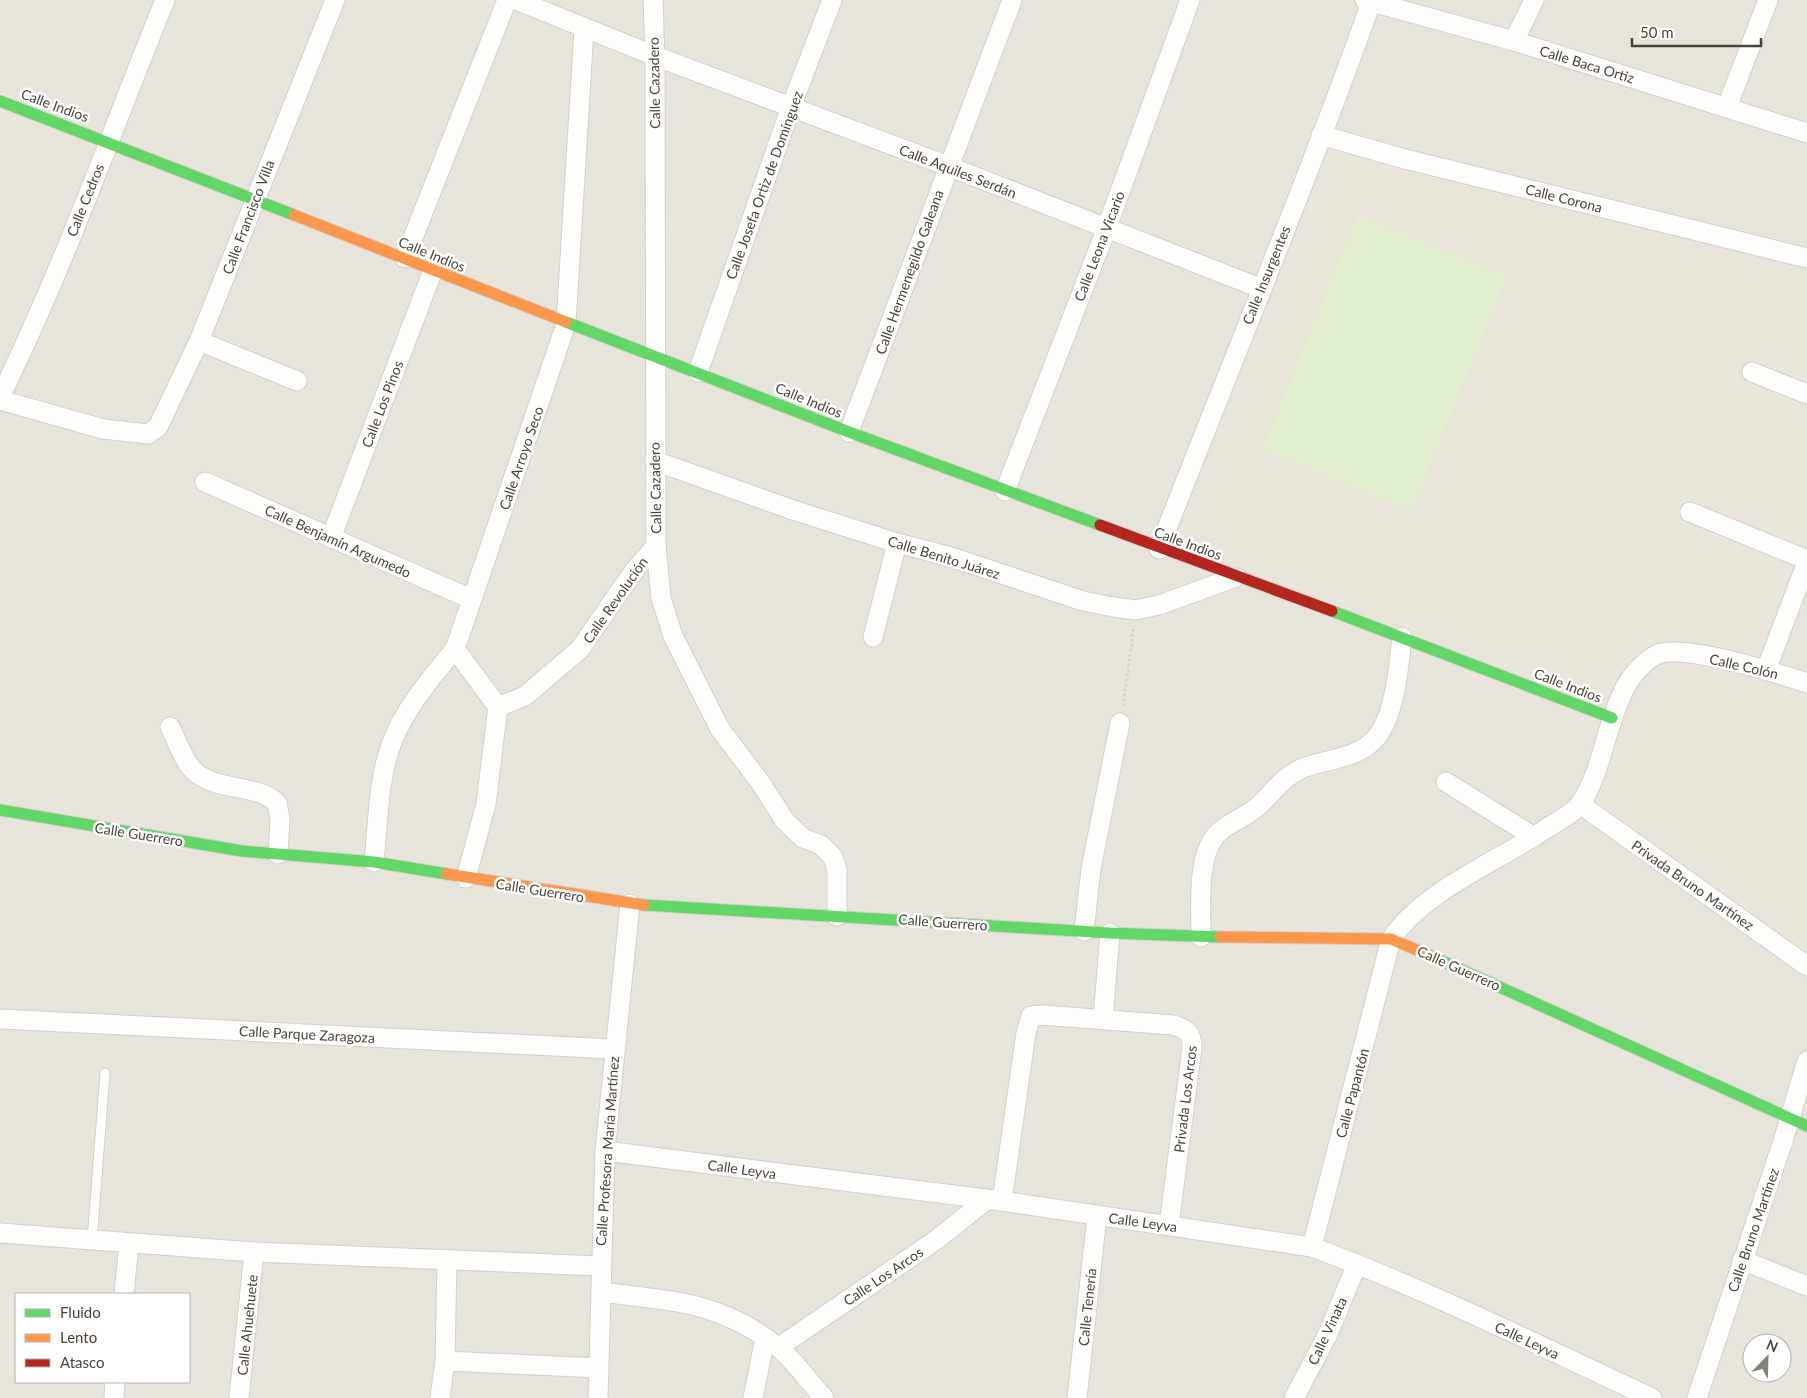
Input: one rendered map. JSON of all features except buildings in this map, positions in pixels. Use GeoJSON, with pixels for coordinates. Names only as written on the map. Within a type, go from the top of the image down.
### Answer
{"type":"FeatureCollection","features":[{"type":"Feature","properties":{"kind":"street","name":"Calle Cedros"},"geometry":{"type":"LineString","coordinates":[[0,399],[22,353],[165,0]]}},
{"type":"Feature","properties":{"kind":"street","name":"Calle Francisco Villa"},"geometry":{"type":"LineString","coordinates":[[0,399],[103,429],[148,434],[155,431],[165,416],[199,341],[335,0]]}},
{"type":"Feature","properties":{"kind":"street"},"geometry":{"type":"LineString","coordinates":[[405,258],[507,0]]}},
{"type":"Feature","properties":{"kind":"street","name":"Calle Aquiles Serdán"},"geometry":{"type":"LineString","coordinates":[[516,0],[584,29],[948,166],[1106,230],[1260,288]]}},
{"type":"Feature","properties":{"kind":"street","name":"Calle Josefa Ortiz de Domínguez"},"geometry":{"type":"LineString","coordinates":[[698,372],[791,107],[832,0]]}},
{"type":"Feature","properties":{"kind":"street","name":"Calle Hermenegildo Galeana"},"geometry":{"type":"LineString","coordinates":[[849,432],[1012,0]]}},
{"type":"Feature","properties":{"kind":"street","name":"Calle Leona Vicario"},"geometry":{"type":"LineString","coordinates":[[1005,491],[1106,230],[1190,0]]}},
{"type":"Feature","properties":{"kind":"street"},"geometry":{"type":"LineString","coordinates":[[1514,42],[1534,0]]}},
{"type":"Feature","properties":{"kind":"street"},"geometry":{"type":"LineString","coordinates":[[1727,108],[1768,0]]}},
{"type":"Feature","properties":{"kind":"street","name":"Calle Baca Ortiz"},"geometry":{"type":"LineString","coordinates":[[1369,1],[1514,42],[1807,133]]}},
{"type":"Feature","properties":{"kind":"street","name":"Calle Insurgentes"},"geometry":{"type":"LineString","coordinates":[[1159,549],[1260,288],[1322,135],[1369,1]]}},
{"type":"Feature","properties":{"kind":"street","name":"Calle Cazadero"},"geometry":{"type":"LineString","coordinates":[[654,2],[655,461],[656,546],[661,598],[673,636],[720,730],[760,782],[785,821],[803,838],[822,845],[833,857],[837,870],[837,916]]}},
{"type":"Feature","properties":{"kind":"street","name":"Calle Arroyo Seco"},"geometry":{"type":"LineString","coordinates":[[374,862],[384,780],[391,744],[420,693],[455,649],[520,464],[566,324],[584,29]]}},
{"type":"Feature","properties":{"kind":"street","name":"Calle Indios"},"geometry":{"type":"LineString","coordinates":[[0,101],[108,141],[405,258],[566,324],[698,372],[849,432],[1159,549],[1402,637],[1612,718]]}},
{"type":"Feature","properties":{"kind":"street","name":"Calle Corona"},"geometry":{"type":"LineString","coordinates":[[1322,135],[1401,158],[1807,258]]}},
{"type":"Feature","properties":{"kind":"street","name":"Calle Los Pinos"},"geometry":{"type":"LineString","coordinates":[[331,538],[432,270]]}},
{"type":"Feature","properties":{"kind":"street"},"geometry":{"type":"LineString","coordinates":[[199,341],[297,381]]}},
{"type":"Feature","properties":{"kind":"street"},"geometry":{"type":"LineString","coordinates":[[1752,372],[1807,394]]}},
{"type":"Feature","properties":{"kind":"street","name":"Calle Benito Juárez"},"geometry":{"type":"LineString","coordinates":[[655,461],[794,510],[897,543],[951,557],[1083,601],[1136,610],[1173,602],[1236,577]]}},
{"type":"Feature","properties":{"kind":"street","name":"Calle Benjamín Argumedo"},"geometry":{"type":"LineString","coordinates":[[205,482],[471,599]]}},
{"type":"Feature","properties":{"kind":"street"},"geometry":{"type":"LineString","coordinates":[[1690,512],[1807,561],[1766,670]]}},
{"type":"Feature","properties":{"kind":"street"},"geometry":{"type":"LineString","coordinates":[[873,638],[897,543]]}},
{"type":"Feature","properties":{"kind":"street","name":"Calle Revolución"},"geometry":{"type":"LineString","coordinates":[[498,707],[509,704],[530,692],[580,649],[634,570],[656,546]]}},
{"type":"Feature","properties":{"kind":"street"},"geometry":{"type":"LineString","coordinates":[[1200,937],[1205,855],[1214,836],[1257,807],[1275,787],[1291,774],[1358,752],[1376,739],[1384,725],[1394,689],[1402,637]]}},
{"type":"Feature","properties":{"kind":"street"},"geometry":{"type":"LineString","coordinates":[[455,649],[498,707],[486,804],[466,878]]}},
{"type":"Feature","properties":{"kind":"street","name":"Calle Colón"},"geometry":{"type":"LineString","coordinates":[[1580,804],[1590,785],[1612,718],[1629,684],[1643,666],[1657,654],[1681,652],[1766,670],[1807,683]]}},
{"type":"Feature","properties":{"kind":"street"},"geometry":{"type":"LineString","coordinates":[[1084,931],[1091,869],[1120,723]]}},
{"type":"Feature","properties":{"kind":"street"},"geometry":{"type":"LineString","coordinates":[[170,727],[186,759],[198,774],[267,796],[277,803],[280,819],[278,854]]}},
{"type":"Feature","properties":{"kind":"street"},"geometry":{"type":"LineString","coordinates":[[1446,782],[1534,837]]}},
{"type":"Feature","properties":{"kind":"street"},"geometry":{"type":"LineString","coordinates":[[1391,940],[1408,918],[1447,889],[1534,837],[1580,804]]}},
{"type":"Feature","properties":{"kind":"street","name":"Privada Bruno Martínez"},"geometry":{"type":"LineString","coordinates":[[1580,804],[1807,966]]}},
{"type":"Feature","properties":{"kind":"street","name":"Calle Guerrero"},"geometry":{"type":"LineString","coordinates":[[0,810],[232,849],[374,862],[630,904],[1110,933],[1200,937],[1391,940],[1409,945],[1798,1123]]}},
{"type":"Feature","properties":{"kind":"street","name":"Calle Profesora María Martínez"},"geometry":{"type":"LineString","coordinates":[[598,1398],[600,1368],[600,1266],[605,1151],[630,904]]}},
{"type":"Feature","properties":{"kind":"street"},"geometry":{"type":"LineString","coordinates":[[1103,1019],[1110,933]]}},
{"type":"Feature","properties":{"kind":"street","name":"Calle Papantón"},"geometry":{"type":"LineString","coordinates":[[1312,1247],[1391,940]]}},
{"type":"Feature","properties":{"kind":"street","name":"Privada Los Arcos"},"geometry":{"type":"LineString","coordinates":[[994,1201],[1029,1019],[1032,1015],[1173,1025],[1187,1030],[1191,1034],[1190,1069],[1169,1225]]}},
{"type":"Feature","properties":{"kind":"street","name":"Calle Parque Zaragoza"},"geometry":{"type":"LineString","coordinates":[[0,1019],[614,1049]]}},
{"type":"Feature","properties":{"kind":"street","name":"Calle Bruno Martínez"},"geometry":{"type":"LineString","coordinates":[[1697,1398],[1742,1260],[1798,1123],[1807,1061]]}},
{"type":"Feature","properties":{"kind":"street","name":"Calle Leyva"},"geometry":{"type":"LineString","coordinates":[[605,1151],[994,1201],[1312,1247],[1357,1264],[1652,1398]]}},
{"type":"Feature","properties":{"kind":"street","name":"Calle Los Arcos"},"geometry":{"type":"LineString","coordinates":[[772,1342],[936,1240],[994,1201]]}},
{"type":"Feature","properties":{"kind":"street","name":"Calle Tenería"},"geometry":{"type":"LineString","coordinates":[[1078,1398],[1098,1216]]}},
{"type":"Feature","properties":{"kind":"street"},"geometry":{"type":"LineString","coordinates":[[0,1233],[254,1252],[600,1266]]}},
{"type":"Feature","properties":{"kind":"street"},"geometry":{"type":"LineString","coordinates":[[124,1293],[129,1244]]}},
{"type":"Feature","properties":{"kind":"street","name":"Calle Ahuehuete"},"geometry":{"type":"LineString","coordinates":[[239,1398],[254,1252]]}},
{"type":"Feature","properties":{"kind":"street"},"geometry":{"type":"LineString","coordinates":[[440,1398],[445,1361],[447,1260]]}},
{"type":"Feature","properties":{"kind":"street"},"geometry":{"type":"LineString","coordinates":[[1742,1260],[1807,1286]]}},
{"type":"Feature","properties":{"kind":"street","name":"Calle Vinata"},"geometry":{"type":"LineString","coordinates":[[1294,1398],[1327,1336],[1357,1264]]}},
{"type":"Feature","properties":{"kind":"street"},"geometry":{"type":"LineString","coordinates":[[601,1292],[684,1303],[715,1311],[746,1324],[772,1342],[824,1398]]}},
{"type":"Feature","properties":{"kind":"street"},"geometry":{"type":"LineString","coordinates":[[753,1398],[772,1342]]}},
{"type":"Feature","properties":{"kind":"street"},"geometry":{"type":"LineString","coordinates":[[445,1361],[600,1368]]}},
{"type":"Feature","properties":{"kind":"street"},"geometry":{"type":"LineString","coordinates":[[114,1398],[115,1383]]}},
{"type":"Feature","properties":{"kind":"lane"},"geometry":{"type":"LineString","coordinates":[[92,1241],[105,1073]]}},
{"type":"Feature","properties":{"kind":"path"},"geometry":{"type":"LineString","coordinates":[[1120,723],[1136,610]]}},
{"type":"Feature","properties":{"kind":"shaded area"},"geometry":{"type":"Polygon","coordinates":[[[0,0],[1807,0],[1807,1398],[0,1398],[0,0]]]}},
{"type":"Feature","properties":{"kind":"shaded area"},"geometry":{"type":"Polygon","coordinates":[[[1330,148],[1807,274],[1807,382],[1744,361],[1738,378],[1807,404],[1807,536],[1802,549],[1687,498],[1682,521],[1801,570],[1764,657],[1655,644],[1602,698],[1176,544],[1330,148]]]}},
{"type":"Feature","properties":{"kind":"shaded area"},"geometry":{"type":"Polygon","coordinates":[[[1669,663],[1778,686],[1807,697],[1807,958],[1587,806],[1625,720],[1669,663]]]}},
{"type":"Feature","properties":{"kind":"green space"},"geometry":{"type":"Polygon","coordinates":[[[1358,216],[1507,276],[1411,510],[1263,449],[1358,216]]]}},
{"type":"Feature","properties":{"kind":"traffic: fast"},"geometry":{"type":"LineString","coordinates":[[0,101],[294,215]]}},
{"type":"Feature","properties":{"kind":"traffic: fast"},"geometry":{"type":"LineString","coordinates":[[566,322],[849,432],[1100,525]]}},
{"type":"Feature","properties":{"kind":"traffic: fast"},"geometry":{"type":"LineString","coordinates":[[1332,611],[1612,718]]}},
{"type":"Feature","properties":{"kind":"traffic: fast"},"geometry":{"type":"LineString","coordinates":[[0,810],[242,851],[374,862],[447,874]]}},
{"type":"Feature","properties":{"kind":"traffic: fast"},"geometry":{"type":"LineString","coordinates":[[644,905],[1110,933],[1220,937]]}},
{"type":"Feature","properties":{"kind":"traffic: fast"},"geometry":{"type":"LineString","coordinates":[[1431,956],[1807,1126]]}},
{"type":"Feature","properties":{"kind":"traffic: slow"},"geometry":{"type":"LineString","coordinates":[[294,215],[566,322]]}},
{"type":"Feature","properties":{"kind":"traffic: slow"},"geometry":{"type":"LineString","coordinates":[[447,874],[644,905]]}},
{"type":"Feature","properties":{"kind":"traffic: slow"},"geometry":{"type":"LineString","coordinates":[[1220,937],[1391,939],[1431,956]]}},
{"type":"Feature","properties":{"kind":"traffic: jam"},"geometry":{"type":"LineString","coordinates":[[1100,525],[1332,611]]}}]}
